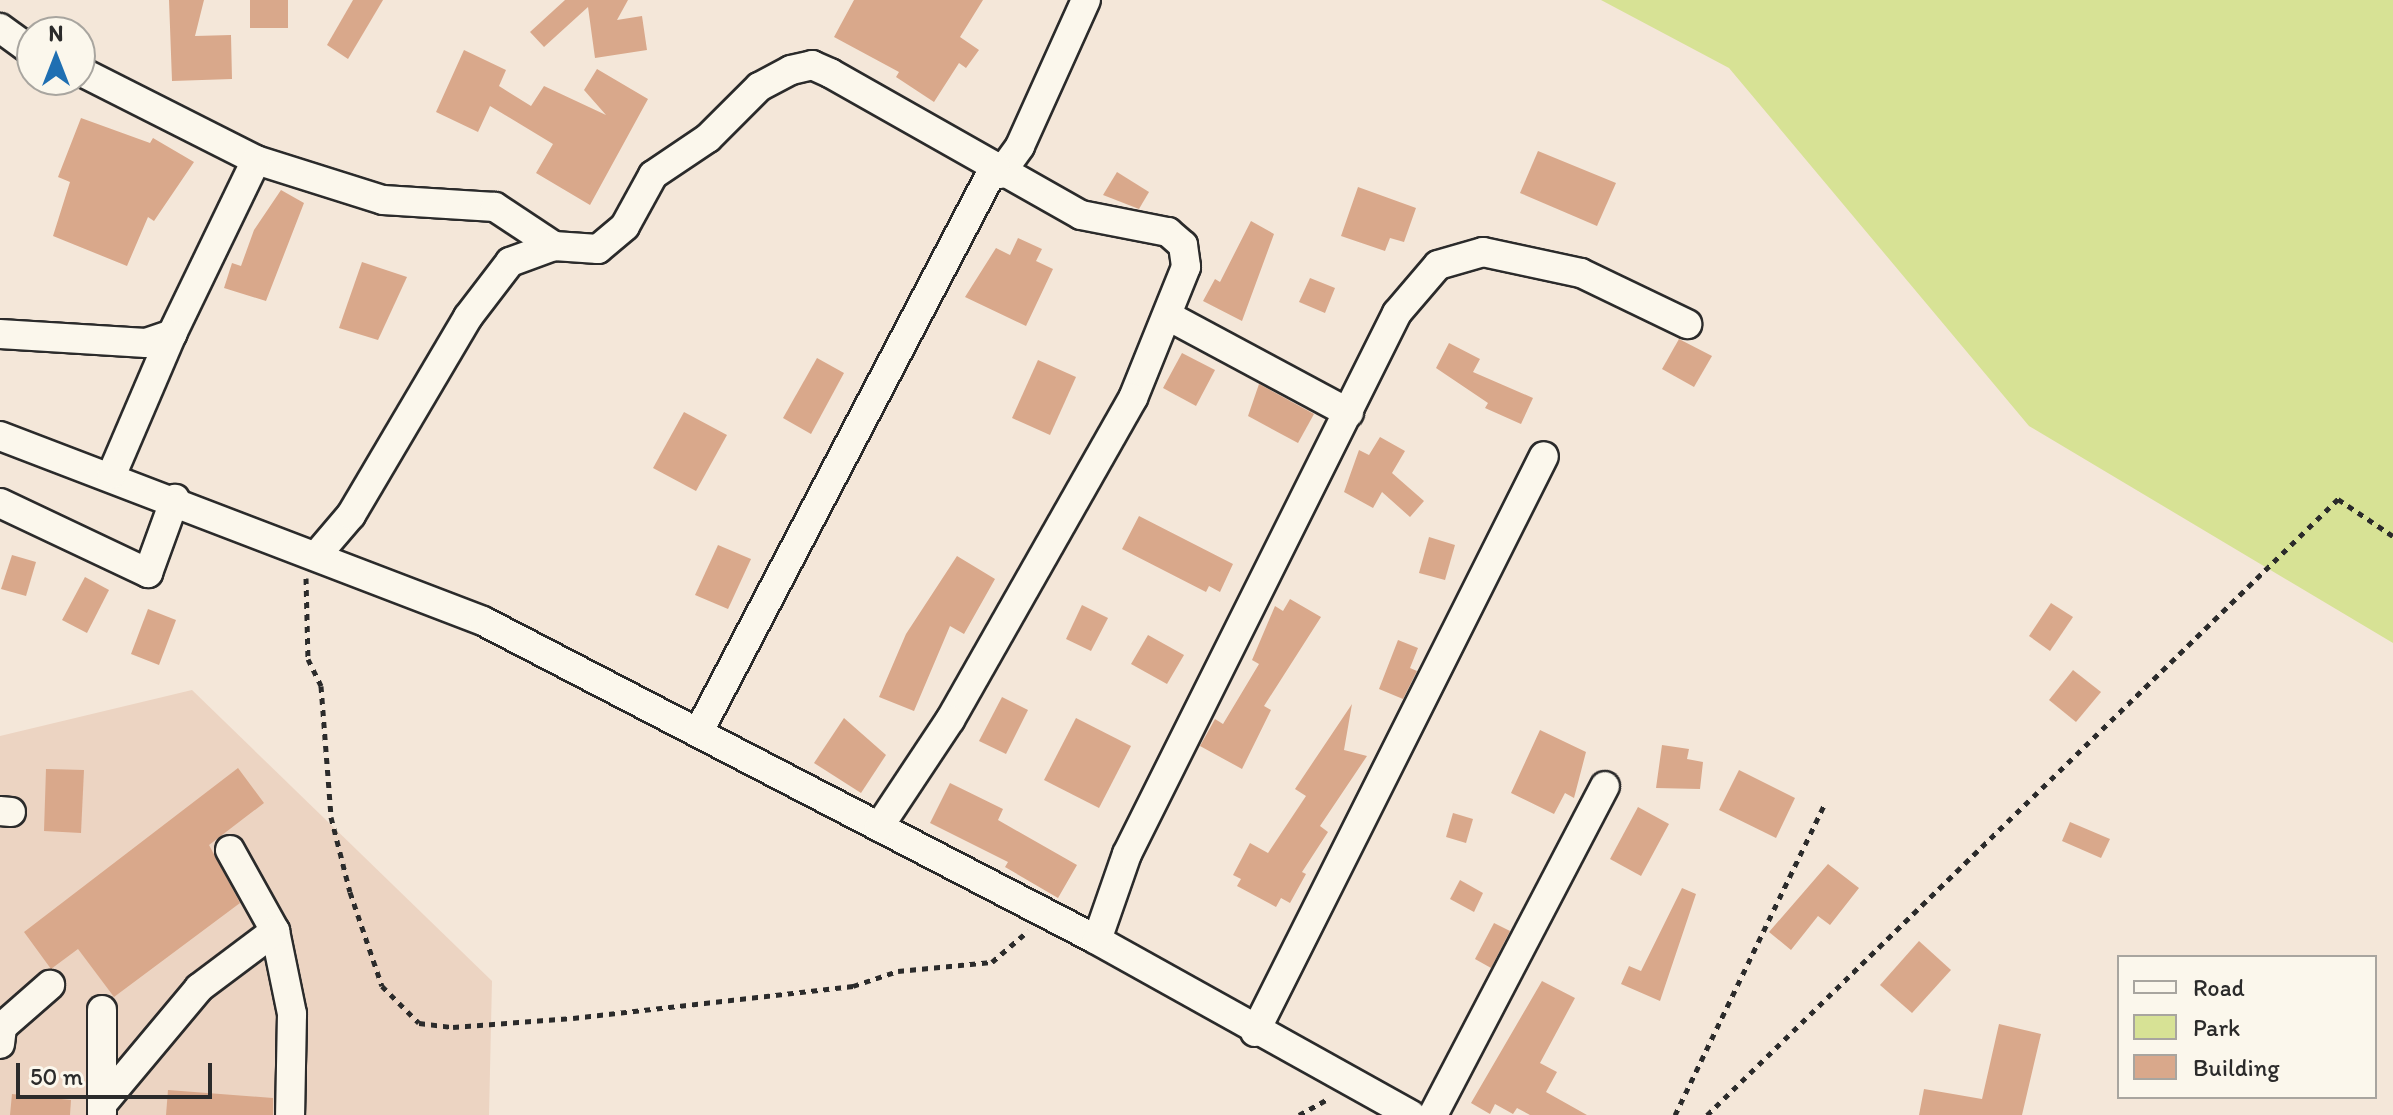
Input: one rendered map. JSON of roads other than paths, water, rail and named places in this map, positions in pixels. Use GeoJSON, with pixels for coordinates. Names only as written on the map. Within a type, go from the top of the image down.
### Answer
{"type":"FeatureCollection","features":[{"type":"Feature","properties":{"kind":"street"},"geometry":{"type":"LineString","coordinates":[[698,733],[998,170],[1020,146],[1086,0]]}},
{"type":"Feature","properties":{"kind":"street"},"geometry":{"type":"LineString","coordinates":[[311,554],[351,515],[476,306],[510,262],[554,246],[598,249],[625,226],[653,175],[708,138],[759,87],[812,65],[1081,215],[1168,232],[1183,245],[1186,267],[1170,317],[1133,398],[950,720],[879,827]]}},
{"type":"Feature","properties":{"kind":"street"},"geometry":{"type":"LineString","coordinates":[[96,79],[256,160],[383,200],[495,207],[554,246]]}},
{"type":"Feature","properties":{"kind":"street"},"geometry":{"type":"LineString","coordinates":[[112,474],[172,334],[256,160]]}},
{"type":"Feature","properties":{"kind":"street"},"geometry":{"type":"LineString","coordinates":[[1097,940],[1127,854],[1397,313],[1438,265],[1483,252],[1581,273],[1687,324]]}},
{"type":"Feature","properties":{"kind":"street"},"geometry":{"type":"LineString","coordinates":[[1170,317],[1349,413]]}},
{"type":"Feature","properties":{"kind":"street"},"geometry":{"type":"LineString","coordinates":[[0,334],[146,343],[172,334]]}},
{"type":"Feature","properties":{"kind":"street"},"geometry":{"type":"LineString","coordinates":[[0,436],[112,474],[483,621],[1097,940],[1255,1032],[1411,1115]]}},
{"type":"Feature","properties":{"kind":"street"},"geometry":{"type":"LineString","coordinates":[[1255,1032],[1544,456]]}},
{"type":"Feature","properties":{"kind":"street"},"geometry":{"type":"LineString","coordinates":[[0,503],[148,573],[175,499]]}},
{"type":"Feature","properties":{"kind":"street"},"geometry":{"type":"LineString","coordinates":[[1433,1115],[1605,786]]}},
{"type":"Feature","properties":{"kind":"street"},"geometry":{"type":"LineString","coordinates":[[230,850],[275,931],[292,1014],[290,1115]]}},
{"type":"Feature","properties":{"kind":"street"},"geometry":{"type":"LineString","coordinates":[[102,1109],[199,988],[275,931]]}},
{"type":"Feature","properties":{"kind":"street"},"geometry":{"type":"LineString","coordinates":[[1,1033],[50,985]]}},
{"type":"Feature","properties":{"kind":"street"},"geometry":{"type":"LineString","coordinates":[[102,1010],[102,1109]]}}]}
